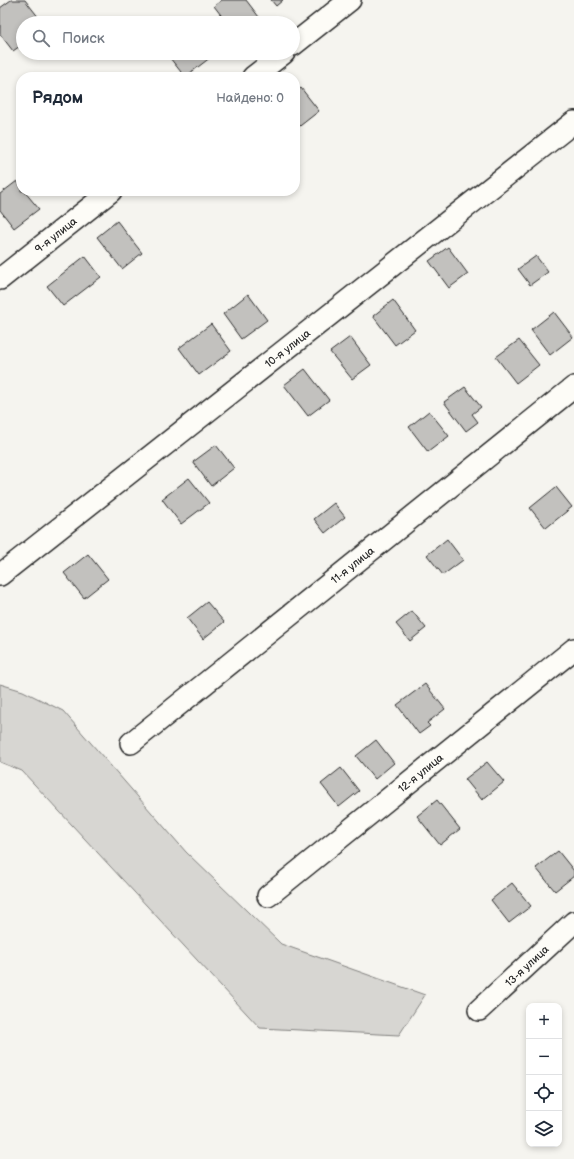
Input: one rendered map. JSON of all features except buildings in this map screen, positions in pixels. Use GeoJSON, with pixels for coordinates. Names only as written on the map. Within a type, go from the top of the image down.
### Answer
{"type":"FeatureCollection","features":[{"type":"Feature","properties":{"kind":"street"},"geometry":{"type":"LineString","coordinates":[[300,39],[350,0]]}},
{"type":"Feature","properties":{"kind":"street"},"geometry":{"type":"LineString","coordinates":[[259,72],[275,60]]}},
{"type":"Feature","properties":{"kind":"street","name":"10-я улица"},"geometry":{"type":"LineString","coordinates":[[0,575],[574,122]]}},
{"type":"Feature","properties":{"kind":"street","name":"9-я улица"},"geometry":{"type":"LineString","coordinates":[[0,279],[104,196]]}},
{"type":"Feature","properties":{"kind":"street","name":"11-я улица"},"geometry":{"type":"LineString","coordinates":[[131,743],[574,387]]}},
{"type":"Feature","properties":{"kind":"street","name":"12-я улица"},"geometry":{"type":"LineString","coordinates":[[268,896],[574,649]]}},
{"type":"Feature","properties":{"kind":"street","name":"13-я улица"},"geometry":{"type":"LineString","coordinates":[[479,1010],[574,922]]}},
{"type":"Feature","properties":{"kind":"shaded area"},"geometry":{"type":"Polygon","coordinates":[[[0,684],[23,691],[63,711],[186,852],[281,944],[425,995],[399,1035],[260,1028],[22,771],[0,762],[0,684]]]}}]}
